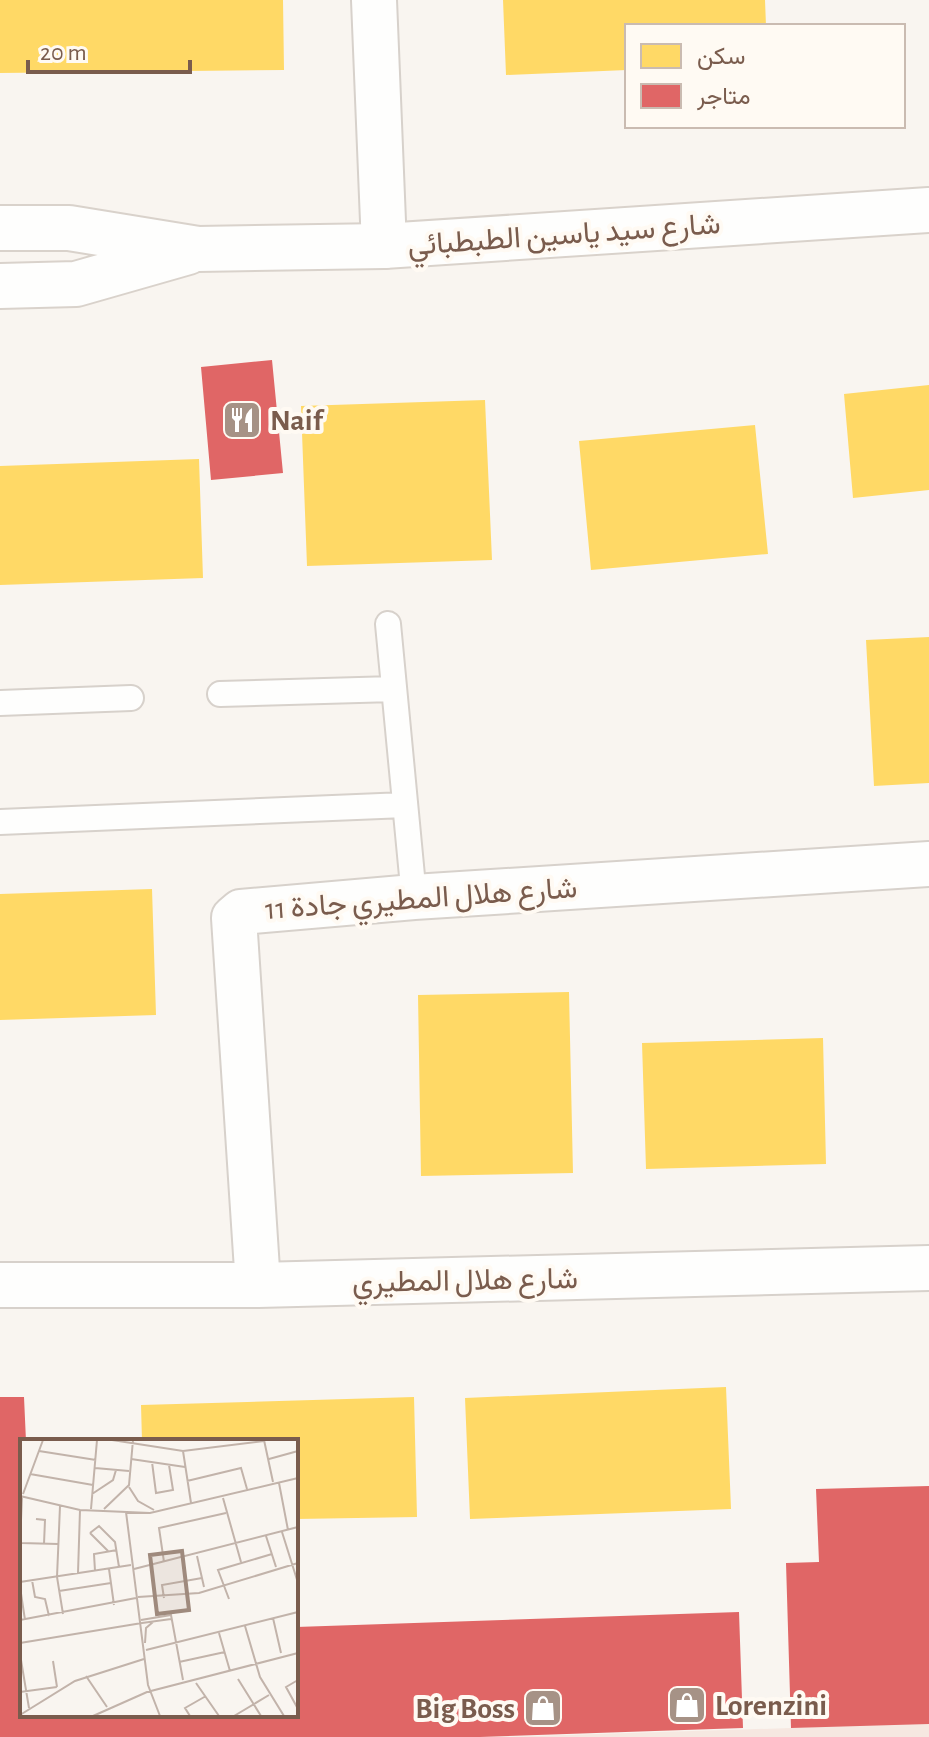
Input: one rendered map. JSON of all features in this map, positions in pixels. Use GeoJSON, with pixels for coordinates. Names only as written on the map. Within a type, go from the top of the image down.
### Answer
{"type":"FeatureCollection","features":[{"type":"Feature","properties":{"kind":"street"},"geometry":{"type":"LineString","coordinates":[[374,0],[384,246]]}},
{"type":"Feature","properties":{"kind":"street","name":"شارع سيد ياسين الطبطبائي"},"geometry":{"type":"LineString","coordinates":[[0,228],[69,228],[198,249],[384,246],[929,210]]}},
{"type":"Feature","properties":{"kind":"street","name":"شارع سيد ياسين الطبطبائي"},"geometry":{"type":"LineString","coordinates":[[0,286],[76,284],[198,249]]}},
{"type":"Feature","properties":{"kind":"street","name":"شارع هلال المطيري جادة 11"},"geometry":{"type":"LineString","coordinates":[[258,1285],[234,918],[244,911],[929,864]]}},
{"type":"Feature","properties":{"kind":"street","name":"شارع هلال المطيري"},"geometry":{"type":"LineString","coordinates":[[0,1285],[258,1285],[929,1268]]}},
{"type":"Feature","properties":{"kind":"lane"},"geometry":{"type":"LineString","coordinates":[[388,624],[414,897]]}},
{"type":"Feature","properties":{"kind":"lane"},"geometry":{"type":"LineString","coordinates":[[220,694],[394,689]]}},
{"type":"Feature","properties":{"kind":"lane"},"geometry":{"type":"LineString","coordinates":[[0,703],[131,698]]}},
{"type":"Feature","properties":{"kind":"lane"},"geometry":{"type":"LineString","coordinates":[[0,822],[405,805]]}},
{"type":"Feature","properties":{"kind":"shaded area"},"geometry":{"type":"Polygon","coordinates":[[[929,1722],[929,1737],[498,1737],[791,1728],[929,1722]]]}},
{"type":"Feature","properties":{"kind":"building: سكن"},"geometry":{"type":"Polygon","coordinates":[[[0,0],[283,0],[284,70],[0,73],[0,0]]]}},
{"type":"Feature","properties":{"kind":"building: سكن"},"geometry":{"type":"Polygon","coordinates":[[[503,0],[765,0],[766,24],[625,24],[625,70],[506,75],[503,0]]]}},
{"type":"Feature","properties":{"kind":"building: سكن"},"geometry":{"type":"Polygon","coordinates":[[[929,385],[929,490],[853,498],[844,394],[929,385]]]}},
{"type":"Feature","properties":{"kind":"building: سكن"},"geometry":{"type":"Polygon","coordinates":[[[485,400],[492,560],[307,566],[301,406],[485,400]]]}},
{"type":"Feature","properties":{"kind":"building: سكن"},"geometry":{"type":"Polygon","coordinates":[[[755,425],[768,554],[591,570],[579,441],[755,425]]]}},
{"type":"Feature","properties":{"kind":"building: سكن"},"geometry":{"type":"Polygon","coordinates":[[[199,459],[203,578],[0,585],[0,466],[199,459]]]}},
{"type":"Feature","properties":{"kind":"building: سكن"},"geometry":{"type":"Polygon","coordinates":[[[929,637],[929,783],[874,786],[866,640],[929,637]]]}},
{"type":"Feature","properties":{"kind":"building: سكن"},"geometry":{"type":"Polygon","coordinates":[[[152,889],[156,1015],[0,1020],[0,894],[152,889]]]}},
{"type":"Feature","properties":{"kind":"building: سكن"},"geometry":{"type":"Polygon","coordinates":[[[569,992],[573,1173],[421,1176],[418,995],[569,992]]]}},
{"type":"Feature","properties":{"kind":"building: سكن"},"geometry":{"type":"Polygon","coordinates":[[[823,1038],[826,1164],[646,1169],[642,1043],[823,1038]]]}},
{"type":"Feature","properties":{"kind":"building: سكن"},"geometry":{"type":"Polygon","coordinates":[[[726,1387],[731,1509],[470,1519],[465,1398],[726,1387]]]}},
{"type":"Feature","properties":{"kind":"building: سكن"},"geometry":{"type":"Polygon","coordinates":[[[414,1397],[417,1517],[298,1519],[298,1439],[142,1439],[141,1405],[414,1397]]]}},
{"type":"Feature","properties":{"kind":"building: متاجر","name":"Naif"},"geometry":{"type":"Polygon","coordinates":[[[272,360],[283,473],[211,480],[201,367],[272,360]]]}},
{"type":"Feature","properties":{"kind":"building: متاجر"},"geometry":{"type":"Polygon","coordinates":[[[0,1397],[24,1397],[26,1439],[20,1439],[20,1717],[298,1717],[298,1627],[739,1612],[743,1728],[480,1737],[0,1737],[0,1397]]]}},
{"type":"Feature","properties":{"kind":"building: متاجر"},"geometry":{"type":"Polygon","coordinates":[[[929,1486],[929,1724],[791,1728],[786,1563],[819,1562],[816,1489],[929,1486]]]}},
{"type":"Feature","properties":{"kind":"place","name":"Naif"},"geometry":{"type":"Point","coordinates":[242,420]}},
{"type":"Feature","properties":{"kind":"place","name":"Lorenzini"},"geometry":{"type":"Point","coordinates":[687,1705]}},
{"type":"Feature","properties":{"kind":"place","name":"Big Boss"},"geometry":{"type":"Point","coordinates":[543,1708]}}]}
